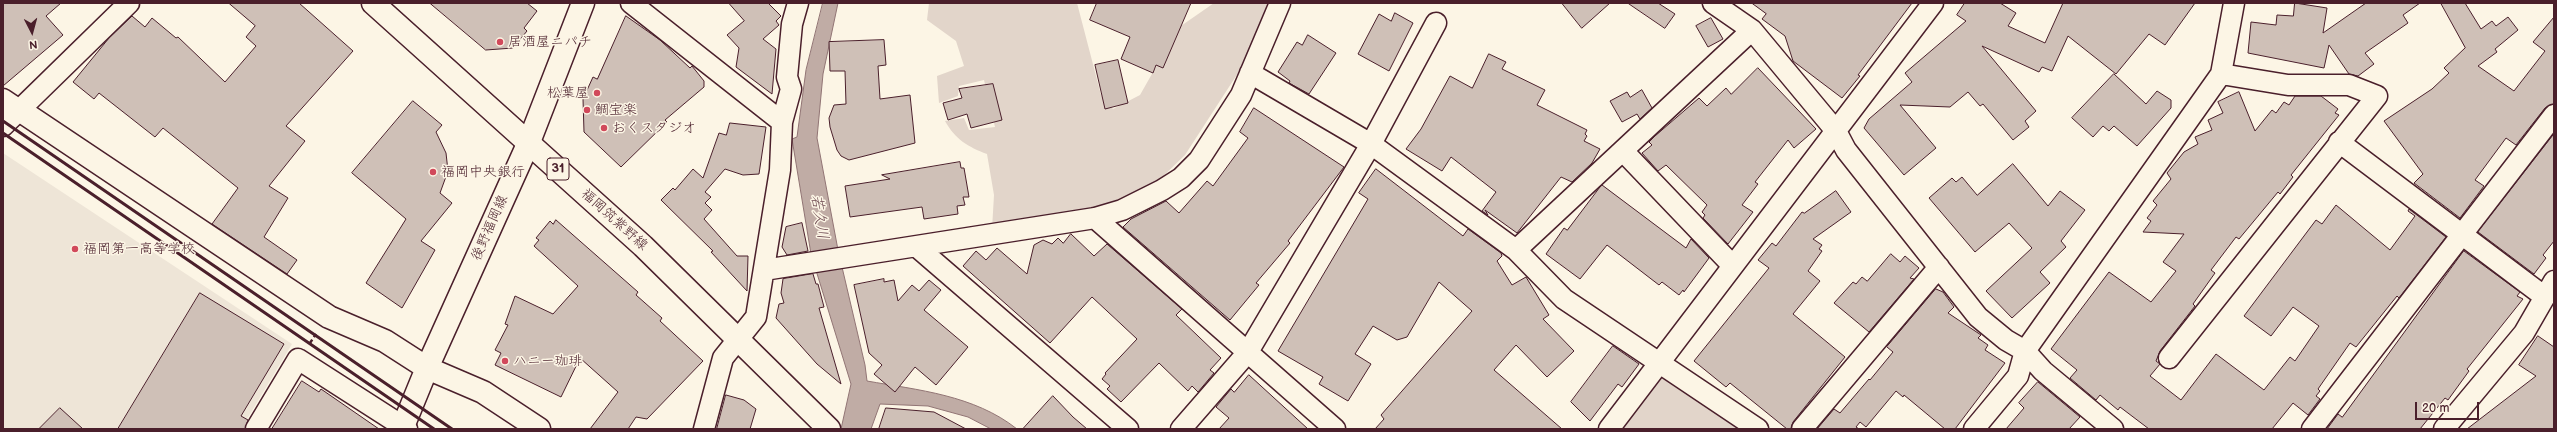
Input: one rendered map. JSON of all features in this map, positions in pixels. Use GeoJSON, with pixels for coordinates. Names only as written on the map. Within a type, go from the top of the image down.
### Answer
{"type":"FeatureCollection","features":[{"type":"Feature","properties":{"kind":"main road","name":"福岡筑紫野線"},"geometry":{"type":"LineString","coordinates":[[373,3],[643,246],[740,339],[830,429]]}},
{"type":"Feature","properties":{"kind":"main road","name":"後野福岡線"},"geometry":{"type":"LineString","coordinates":[[404,428],[426,368],[529,142],[583,3]]}},
{"type":"Feature","properties":{"kind":"main road"},"geometry":{"type":"LineString","coordinates":[[12,105],[329,317],[385,341],[426,368],[483,392],[539,429]]}},
{"type":"Feature","properties":{"kind":"street"},"geometry":{"type":"LineString","coordinates":[[3,126],[12,105],[129,3]]}},
{"type":"Feature","properties":{"kind":"street"},"geometry":{"type":"LineString","coordinates":[[631,3],[782,122]]}},
{"type":"Feature","properties":{"kind":"street"},"geometry":{"type":"LineString","coordinates":[[704,429],[723,358],[740,339],[756,317],[780,170],[782,122],[791,89],[787,77],[792,24],[798,3]]}},
{"type":"Feature","properties":{"kind":"street"},"geometry":{"type":"LineString","coordinates":[[764,270],[1095,218],[1122,210],[1181,178],[1199,160],[1240,95],[1280,3]]}},
{"type":"Feature","properties":{"kind":"street"},"geometry":{"type":"LineString","coordinates":[[1713,3],[1752,30],[1836,131],[1846,150],[1978,317],[2006,340],[2025,351],[2043,371],[2113,429]]}},
{"type":"Feature","properties":{"kind":"street"},"geometry":{"type":"LineString","coordinates":[[1609,429],[1732,265],[1933,3]]}},
{"type":"Feature","properties":{"kind":"street"},"geometry":{"type":"LineString","coordinates":[[1974,429],[2018,376],[2025,351],[2221,74],[2234,3]]}},
{"type":"Feature","properties":{"kind":"street"},"geometry":{"type":"LineString","coordinates":[[1181,429],[1248,352],[1371,144],[1436,23]]}},
{"type":"Feature","properties":{"kind":"street"},"geometry":{"type":"LineString","coordinates":[[1516,250],[1752,30]]}},
{"type":"Feature","properties":{"kind":"street"},"geometry":{"type":"LineString","coordinates":[[1250,73],[1371,144],[1516,250],[1564,299],[1758,429]]}},
{"type":"Feature","properties":{"kind":"street"},"geometry":{"type":"LineString","coordinates":[[2170,358],[2339,142],[2377,96],[2349,85],[2288,85],[2221,74]]}},
{"type":"Feature","properties":{"kind":"street"},"geometry":{"type":"LineString","coordinates":[[2312,429],[2554,115]]}},
{"type":"Feature","properties":{"kind":"street"},"geometry":{"type":"LineString","coordinates":[[2339,142],[2462,233],[2549,289],[2524,333],[2444,429]]}},
{"type":"Feature","properties":{"kind":"street"},"geometry":{"type":"LineString","coordinates":[[1623,151],[1732,265]]}},
{"type":"Feature","properties":{"kind":"street"},"geometry":{"type":"LineString","coordinates":[[1095,218],[1335,429]]}},
{"type":"Feature","properties":{"kind":"street"},"geometry":{"type":"LineString","coordinates":[[916,247],[1128,429]]}},
{"type":"Feature","properties":{"kind":"street"},"geometry":{"type":"LineString","coordinates":[[1802,429],[1939,267]]}},
{"type":"Feature","properties":{"kind":"street"},"geometry":{"type":"LineString","coordinates":[[256,429],[298,359],[404,428]]}},
{"type":"Feature","properties":{"kind":"path"},"geometry":{"type":"LineString","coordinates":[[298,359],[329,317]]}},
{"type":"Feature","properties":{"kind":"shaded area"},"geometry":{"type":"Polygon","coordinates":[[[929,3],[1077,3],[1101,95],[1113,109],[1140,95],[1178,28],[1214,3],[1270,3],[1238,73],[1185,155],[1153,186],[1095,212],[992,229],[994,195],[987,154],[963,142],[953,133],[945,121],[964,118],[969,130],[995,127],[984,80],[959,86],[958,96],[939,103],[937,76],[964,66],[956,41],[927,20],[929,3]]]}},
{"type":"Feature","properties":{"kind":"shaded area","name":"福岡第一高等学校"},"geometry":{"type":"Polygon","coordinates":[[[3,153],[292,344],[241,429],[3,429],[3,153]]]}},
{"type":"Feature","properties":{"kind":"shaded area"},"geometry":{"type":"Polygon","coordinates":[[[1661,369],[1747,429],[1615,429],[1661,369]]]}},
{"type":"Feature","properties":{"kind":"water","name":"若久川"},"geometry":{"type":"Polygon","coordinates":[[[823,3],[838,3],[823,74],[817,138],[838,250],[865,365],[867,381],[926,391],[964,401],[983,408],[1017,429],[991,429],[968,417],[928,406],[880,404],[871,429],[841,429],[851,384],[811,254],[792,139],[797,137],[806,70],[823,3]]]}},
{"type":"Feature","properties":{"kind":"building"},"geometry":{"type":"Polygon","coordinates":[[[3,3],[61,3],[46,16],[63,35],[3,86],[3,3]]]}},
{"type":"Feature","properties":{"kind":"building"},"geometry":{"type":"Polygon","coordinates":[[[229,3],[299,3],[353,51],[286,126],[305,141],[269,186],[288,198],[264,237],[297,260],[287,274],[212,224],[238,188],[163,128],[155,137],[99,93],[94,99],[73,82],[109,38],[132,16],[145,27],[152,18],[176,38],[178,37],[225,82],[256,46],[246,37],[255,26],[229,3]]]}},
{"type":"Feature","properties":{"kind":"building"},"geometry":{"type":"Polygon","coordinates":[[[430,3],[527,3],[537,11],[524,28],[527,31],[513,48],[486,50],[430,3]]]}},
{"type":"Feature","properties":{"kind":"building"},"geometry":{"type":"Polygon","coordinates":[[[729,3],[768,3],[781,16],[776,21],[779,25],[763,39],[776,49],[772,94],[736,67],[739,48],[727,35],[744,21],[729,3]]]}},
{"type":"Feature","properties":{"kind":"building"},"geometry":{"type":"Polygon","coordinates":[[[1097,3],[1191,3],[1163,68],[1156,65],[1153,73],[1121,59],[1130,37],[1090,20],[1097,3]]]}},
{"type":"Feature","properties":{"kind":"building"},"geometry":{"type":"Polygon","coordinates":[[[1562,3],[1610,3],[1582,28],[1562,3]]]}},
{"type":"Feature","properties":{"kind":"building"},"geometry":{"type":"Polygon","coordinates":[[[1628,3],[1658,3],[1675,14],[1665,28],[1628,3]]]}},
{"type":"Feature","properties":{"kind":"building"},"geometry":{"type":"Polygon","coordinates":[[[1752,3],[1912,3],[1858,75],[1860,76],[1842,98],[1793,61],[1785,36],[1762,19],[1766,14],[1752,3]]]}},
{"type":"Feature","properties":{"kind":"building"},"geometry":{"type":"Polygon","coordinates":[[[1965,3],[2000,3],[2016,13],[2008,26],[2045,43],[2063,3],[2195,3],[2165,45],[2149,34],[2116,74],[2068,36],[2052,71],[2042,67],[2039,72],[1982,46],[2036,111],[2025,121],[2029,127],[2013,140],[1983,104],[1980,106],[1968,92],[1950,107],[1900,105],[1936,148],[1904,175],[1864,128],[1869,119],[1912,82],[1905,73],[1966,21],[1957,15],[1965,3]]]}},
{"type":"Feature","properties":{"kind":"building"},"geometry":{"type":"Polygon","coordinates":[[[2295,3],[2327,8],[2323,33],[2366,3],[2420,3],[2403,15],[2408,23],[2365,53],[2374,64],[2358,76],[2349,74],[2329,45],[2324,68],[2248,53],[2251,22],[2276,25],[2277,15],[2293,16],[2295,3]]]}},
{"type":"Feature","properties":{"kind":"building"},"geometry":{"type":"Polygon","coordinates":[[[2441,3],[2465,3],[2481,29],[2492,21],[2496,26],[2508,17],[2518,30],[2495,49],[2497,52],[2478,66],[2514,91],[2545,51],[2533,42],[2554,17],[2554,104],[2545,108],[2516,145],[2506,138],[2475,180],[2484,186],[2460,218],[2414,183],[2423,174],[2384,121],[2432,89],[2449,73],[2444,68],[2465,48],[2441,3]]]}},
{"type":"Feature","properties":{"kind":"building"},"geometry":{"type":"Polygon","coordinates":[[[1395,13],[1413,23],[1389,71],[1358,54],[1379,14],[1391,21],[1395,13]]]}},
{"type":"Feature","properties":{"kind":"building"},"geometry":{"type":"Polygon","coordinates":[[[626,16],[660,40],[690,68],[692,66],[704,81],[704,87],[665,120],[667,122],[621,167],[584,132],[583,99],[593,77],[597,79],[626,16]]]}},
{"type":"Feature","properties":{"kind":"building"},"geometry":{"type":"Polygon","coordinates":[[[1711,18],[1723,39],[1708,47],[1696,26],[1711,18]]]}},
{"type":"Feature","properties":{"kind":"building"},"geometry":{"type":"Polygon","coordinates":[[[1308,35],[1336,53],[1309,94],[1289,83],[1290,81],[1278,72],[1297,42],[1302,45],[1308,35]]]}},
{"type":"Feature","properties":{"kind":"building"},"geometry":{"type":"Polygon","coordinates":[[[884,40],[886,65],[878,66],[880,99],[910,95],[915,143],[849,160],[841,156],[837,150],[830,127],[829,118],[834,105],[846,104],[845,71],[830,71],[829,42],[884,40]]]}},
{"type":"Feature","properties":{"kind":"building"},"geometry":{"type":"Polygon","coordinates":[[[1489,54],[1506,62],[1502,69],[1545,90],[1537,105],[1587,130],[1585,134],[1587,136],[1584,141],[1600,149],[1592,163],[1572,182],[1561,177],[1517,233],[1485,210],[1488,215],[1482,211],[1496,192],[1451,157],[1442,171],[1406,149],[1421,129],[1450,76],[1472,88],[1489,54]]]}},
{"type":"Feature","properties":{"kind":"building"},"geometry":{"type":"Polygon","coordinates":[[[1118,60],[1128,103],[1105,109],[1095,65],[1118,60]]]}},
{"type":"Feature","properties":{"kind":"building"},"geometry":{"type":"Polygon","coordinates":[[[1758,68],[1816,129],[1794,148],[1788,140],[1755,182],[1758,184],[1742,205],[1753,212],[1728,244],[1703,218],[1705,215],[1702,212],[1707,205],[1666,165],[1658,171],[1642,153],[1652,145],[1649,142],[1655,136],[1699,98],[1707,106],[1726,88],[1731,94],[1758,68]]]}},
{"type":"Feature","properties":{"kind":"building"},"geometry":{"type":"Polygon","coordinates":[[[2114,74],[2146,104],[2157,91],[2171,100],[2171,108],[2137,146],[2114,126],[2109,131],[2103,126],[2093,137],[2072,118],[2114,74]]]}},
{"type":"Feature","properties":{"kind":"building"},"geometry":{"type":"Polygon","coordinates":[[[993,84],[1002,120],[971,128],[967,114],[948,120],[943,103],[962,98],[959,89],[993,84]]]}},
{"type":"Feature","properties":{"kind":"building"},"geometry":{"type":"Polygon","coordinates":[[[1642,90],[1652,108],[1640,119],[1637,114],[1622,122],[1610,101],[1627,92],[1630,97],[1642,90]]]}},
{"type":"Feature","properties":{"kind":"building"},"geometry":{"type":"Polygon","coordinates":[[[2239,92],[2255,131],[2272,110],[2276,113],[2284,102],[2289,105],[2295,96],[2321,96],[2338,109],[2335,113],[2339,115],[2291,175],[2293,177],[2280,194],[2278,192],[2239,239],[2236,237],[2211,270],[2215,273],[2193,304],[2195,306],[2160,351],[2156,361],[2160,364],[2150,376],[2181,400],[2216,354],[2264,390],[2290,357],[2295,361],[2319,326],[2293,307],[2271,336],[2244,316],[2316,220],[2322,224],[2336,205],[2390,250],[2415,216],[2408,211],[2409,209],[2446,237],[2399,298],[2397,296],[2356,347],[2350,343],[2318,389],[2320,391],[2316,396],[2320,399],[2308,415],[2293,403],[2272,429],[2149,429],[2120,407],[2118,410],[2100,395],[2096,400],[2070,378],[2077,370],[2051,349],[2109,272],[2151,302],[2176,271],[2163,262],[2184,234],[2143,232],[2151,221],[2147,218],[2157,205],[2153,201],[2171,179],[2167,173],[2184,152],[2198,144],[2195,137],[2212,130],[2208,120],[2223,113],[2218,102],[2239,92]]]}},
{"type":"Feature","properties":{"kind":"building"},"geometry":{"type":"Polygon","coordinates":[[[413,101],[442,125],[436,132],[446,153],[448,171],[440,193],[452,203],[421,241],[435,250],[402,308],[366,283],[406,219],[352,173],[413,101]]]}},
{"type":"Feature","properties":{"kind":"building"},"geometry":{"type":"Polygon","coordinates":[[[1254,108],[1344,167],[1288,241],[1290,243],[1256,283],[1259,285],[1230,320],[1123,227],[1131,219],[1166,201],[1179,213],[1207,181],[1213,186],[1248,138],[1240,132],[1254,108]]]}},
{"type":"Feature","properties":{"kind":"building"},"geometry":{"type":"Polygon","coordinates":[[[730,123],[766,127],[759,174],[743,175],[725,169],[705,192],[711,197],[705,203],[712,210],[704,219],[737,256],[748,256],[747,291],[711,252],[713,251],[661,200],[673,188],[675,190],[693,169],[703,178],[719,133],[726,135],[730,123]]]}},
{"type":"Feature","properties":{"kind":"building"},"geometry":{"type":"Polygon","coordinates":[[[2554,134],[2554,241],[2543,255],[2546,258],[2534,274],[2478,232],[2554,134]]]}},
{"type":"Feature","properties":{"kind":"building"},"geometry":{"type":"Polygon","coordinates":[[[960,162],[961,168],[964,168],[969,197],[963,197],[965,205],[957,206],[958,214],[924,219],[922,207],[850,217],[845,186],[890,179],[882,175],[960,162]]]}},
{"type":"Feature","properties":{"kind":"building"},"geometry":{"type":"Polygon","coordinates":[[[2013,164],[2048,206],[2060,191],[2085,210],[2061,241],[2066,247],[2040,272],[2050,283],[2012,318],[1986,291],[2032,248],[2009,223],[1975,252],[1929,198],[1952,178],[1956,182],[1962,177],[1977,195],[2013,164]]]}},
{"type":"Feature","properties":{"kind":"building"},"geometry":{"type":"Polygon","coordinates":[[[1376,169],[1463,236],[1468,229],[1501,253],[1502,256],[1497,261],[1512,285],[1526,277],[1549,315],[1543,319],[1574,351],[1547,377],[1516,345],[1494,370],[1562,429],[1375,429],[1384,419],[1381,415],[1472,311],[1439,282],[1407,337],[1397,340],[1373,326],[1355,354],[1371,364],[1348,401],[1319,384],[1323,377],[1278,351],[1368,199],[1359,193],[1376,169]]]}},
{"type":"Feature","properties":{"kind":"building"},"geometry":{"type":"Polygon","coordinates":[[[1602,185],[1686,248],[1691,239],[1709,258],[1684,292],[1683,290],[1679,295],[1662,282],[1659,285],[1607,245],[1580,279],[1546,254],[1564,228],[1567,230],[1602,185]]]}},
{"type":"Feature","properties":{"kind":"building"},"geometry":{"type":"Polygon","coordinates":[[[1836,191],[1851,212],[1813,239],[1822,245],[1819,249],[1822,251],[1808,271],[1820,281],[1793,314],[1845,357],[1793,422],[1791,429],[1787,429],[1730,383],[1726,387],[1694,361],[1769,268],[1758,260],[1772,243],[1776,246],[1802,212],[1804,213],[1836,191]]]}},
{"type":"Feature","properties":{"kind":"building"},"geometry":{"type":"Polygon","coordinates":[[[556,220],[638,292],[636,295],[662,318],[660,321],[703,361],[647,419],[636,417],[628,429],[590,429],[618,392],[580,358],[561,397],[495,365],[501,353],[495,350],[508,325],[505,324],[515,296],[553,314],[578,286],[534,246],[539,240],[536,238],[550,221],[553,224],[556,220]]]}},
{"type":"Feature","properties":{"kind":"building"},"geometry":{"type":"Polygon","coordinates":[[[802,223],[808,251],[787,255],[782,247],[786,227],[802,223]]]}},
{"type":"Feature","properties":{"kind":"building"},"geometry":{"type":"Polygon","coordinates":[[[1071,234],[1094,256],[1107,244],[1182,309],[1176,315],[1221,358],[1210,370],[1214,373],[1198,392],[1192,386],[1188,391],[1159,363],[1121,402],[1107,389],[1110,386],[1102,379],[1106,374],[1105,373],[1137,339],[1092,297],[1050,343],[963,266],[976,251],[986,260],[997,248],[1027,274],[1034,245],[1043,240],[1052,244],[1058,238],[1063,243],[1071,234]]]}},
{"type":"Feature","properties":{"kind":"building"},"geometry":{"type":"Polygon","coordinates":[[[2464,251],[2520,292],[2517,296],[2523,299],[2467,369],[2469,371],[2448,400],[2445,398],[2420,429],[2327,429],[2338,414],[2342,417],[2464,251]]]}},
{"type":"Feature","properties":{"kind":"building"},"geometry":{"type":"Polygon","coordinates":[[[1891,254],[1900,262],[1905,256],[1919,268],[1910,278],[1914,279],[1869,332],[1834,303],[1853,282],[1856,284],[1862,277],[1867,281],[1891,254]]]}},
{"type":"Feature","properties":{"kind":"building"},"geometry":{"type":"Polygon","coordinates":[[[813,274],[816,284],[818,284],[824,307],[819,308],[841,384],[817,364],[776,318],[779,304],[784,303],[781,293],[783,279],[813,274]]]}},
{"type":"Feature","properties":{"kind":"building"},"geometry":{"type":"Polygon","coordinates":[[[884,279],[884,282],[894,280],[898,301],[912,285],[919,291],[929,280],[941,290],[924,310],[968,347],[936,385],[915,367],[895,392],[874,374],[882,365],[869,353],[854,285],[884,279]]]}},
{"type":"Feature","properties":{"kind":"building"},"geometry":{"type":"Polygon","coordinates":[[[1936,289],[1943,292],[1954,307],[1948,313],[1981,335],[1978,338],[1988,345],[1985,350],[2005,363],[1955,429],[1945,429],[1904,395],[1903,397],[1896,391],[1866,427],[1860,422],[1856,427],[1859,429],[1817,429],[1834,409],[1840,413],[1869,379],[1870,380],[1893,352],[1887,347],[1936,289]]]}},
{"type":"Feature","properties":{"kind":"building"},"geometry":{"type":"Polygon","coordinates":[[[200,293],[284,344],[241,416],[248,420],[245,429],[118,429],[200,293]]]}},
{"type":"Feature","properties":{"kind":"building"},"geometry":{"type":"Polygon","coordinates":[[[2538,336],[2554,347],[2554,429],[2467,429],[2536,376],[2519,365],[2538,336]]]}},
{"type":"Feature","properties":{"kind":"building"},"geometry":{"type":"Polygon","coordinates":[[[1613,346],[1639,364],[1622,387],[1618,384],[1590,421],[1571,402],[1613,346]]]}},
{"type":"Feature","properties":{"kind":"building"},"geometry":{"type":"Polygon","coordinates":[[[1249,375],[1308,429],[1219,429],[1229,418],[1216,407],[1231,389],[1234,392],[1249,375]]]}},
{"type":"Feature","properties":{"kind":"building"},"geometry":{"type":"Polygon","coordinates":[[[302,381],[319,392],[321,389],[379,429],[272,429],[302,381]]]}},
{"type":"Feature","properties":{"kind":"building"},"geometry":{"type":"Polygon","coordinates":[[[2038,382],[2080,417],[2069,429],[2006,429],[2024,408],[2019,403],[2038,382]]]}},
{"type":"Feature","properties":{"kind":"building"},"geometry":{"type":"Polygon","coordinates":[[[726,395],[744,400],[756,409],[750,429],[717,429],[726,395]]]}},
{"type":"Feature","properties":{"kind":"building"},"geometry":{"type":"Polygon","coordinates":[[[1053,396],[1073,417],[1087,429],[1023,429],[1053,396]]]}},
{"type":"Feature","properties":{"kind":"building"},"geometry":{"type":"Polygon","coordinates":[[[60,408],[83,429],[39,429],[60,408]]]}},
{"type":"Feature","properties":{"kind":"building"},"geometry":{"type":"Polygon","coordinates":[[[886,408],[934,412],[966,429],[879,429],[886,408]]]}},
{"type":"Feature","properties":{"kind":"railway"},"geometry":{"type":"LineString","coordinates":[[3,121],[452,429]]}},
{"type":"Feature","properties":{"kind":"railway"},"geometry":{"type":"LineString","coordinates":[[3,133],[434,429]]}},
{"type":"Feature","properties":{"kind":"place","name":"居酒屋ニパチ"},"geometry":{"type":"Point","coordinates":[500,42]}},
{"type":"Feature","properties":{"kind":"place","name":"松葉屋"},"geometry":{"type":"Point","coordinates":[597,93]}},
{"type":"Feature","properties":{"kind":"place","name":"鯛宝楽"},"geometry":{"type":"Point","coordinates":[587,110]}},
{"type":"Feature","properties":{"kind":"place","name":"おくスタジオ"},"geometry":{"type":"Point","coordinates":[604,128]}},
{"type":"Feature","properties":{"kind":"place","name":"福岡中央銀行"},"geometry":{"type":"Point","coordinates":[433,172]}},
{"type":"Feature","properties":{"kind":"place","name":"福岡第一高等学校"},"geometry":{"type":"Point","coordinates":[75,249]}},
{"type":"Feature","properties":{"kind":"place","name":"ハニー珈琲"},"geometry":{"type":"Point","coordinates":[505,361]}}]}
